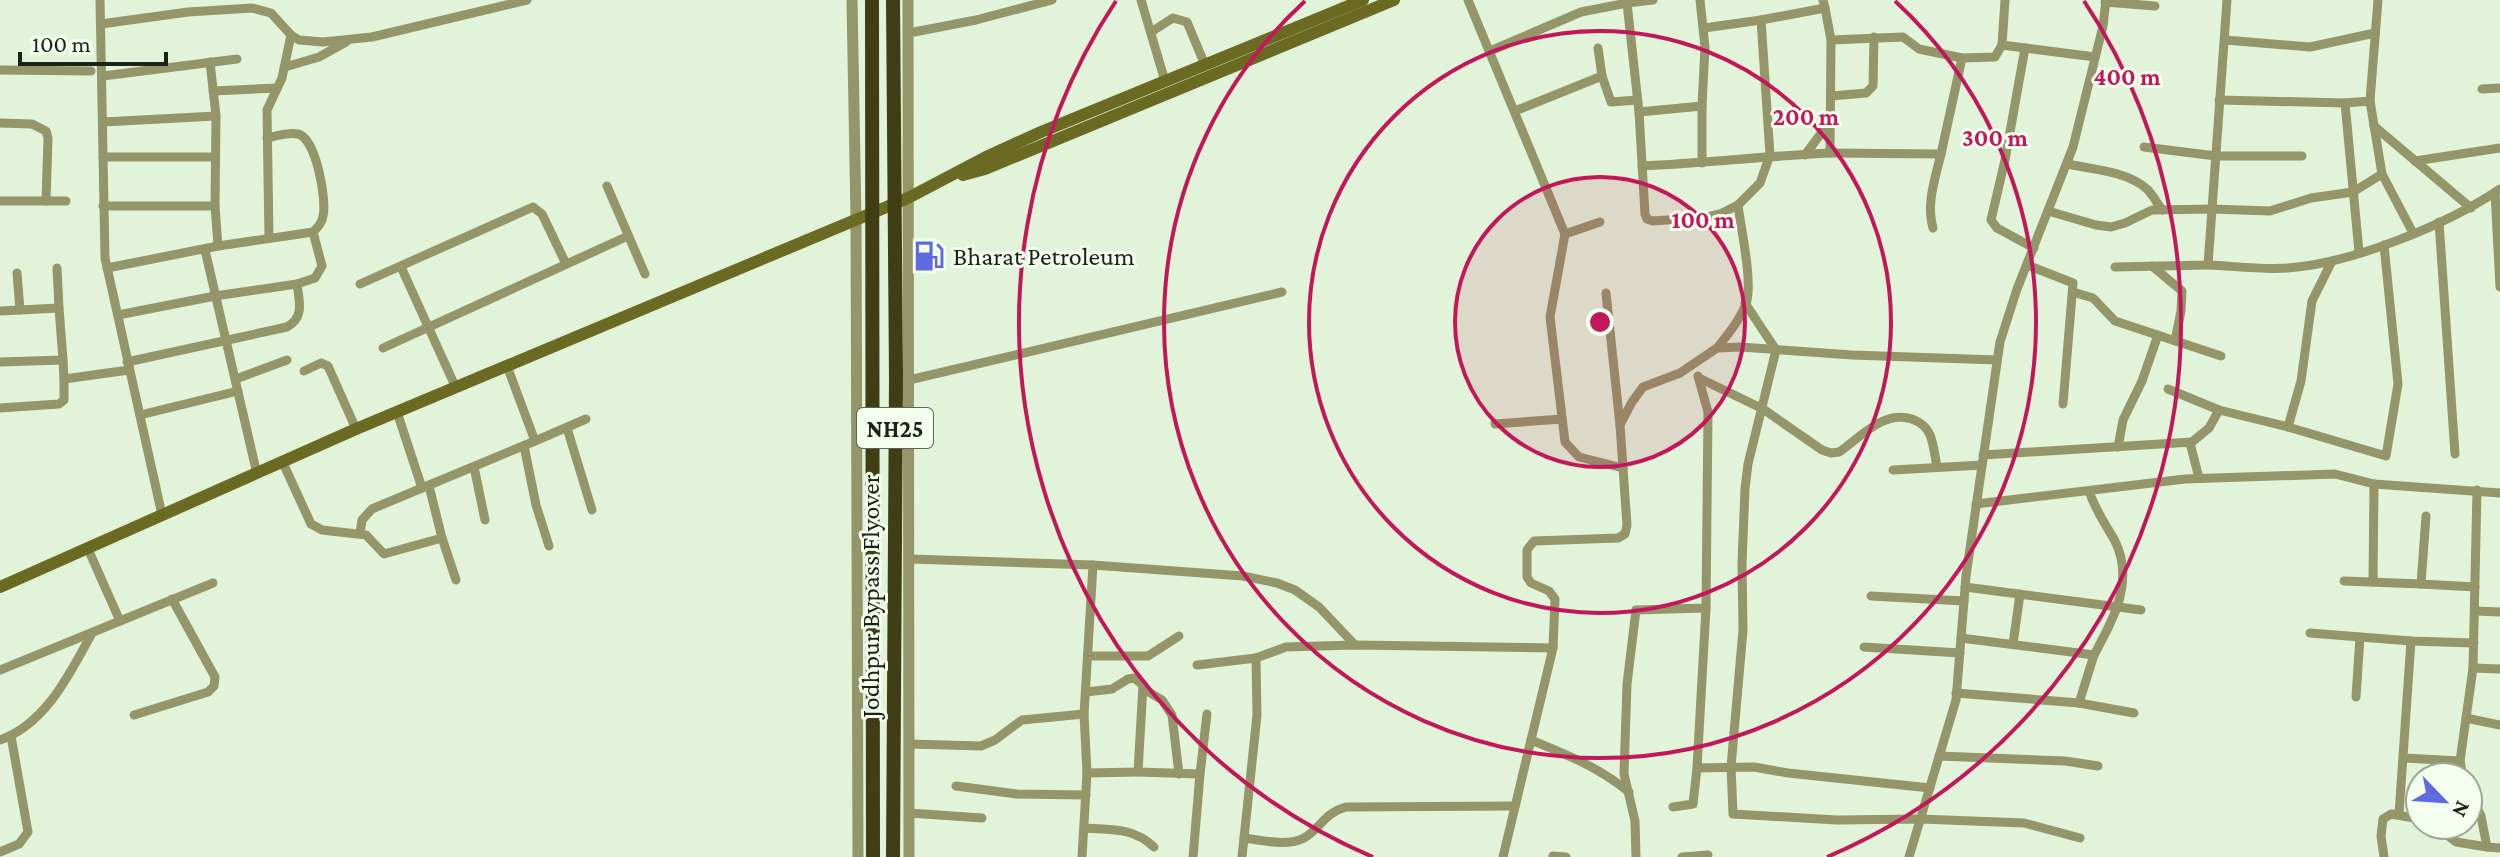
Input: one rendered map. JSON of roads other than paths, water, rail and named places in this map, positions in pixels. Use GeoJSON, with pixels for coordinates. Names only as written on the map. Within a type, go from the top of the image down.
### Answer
{"type":"FeatureCollection","features":[{"type":"Feature","properties":{"kind":"highway","name":"Jodhpur Bypass Flyover"},"geometry":{"type":"LineString","coordinates":[[872,0],[873,857]]}},
{"type":"Feature","properties":{"kind":"highway","name":"Jodhpur Bypass Flyover"},"geometry":{"type":"LineString","coordinates":[[893,0],[896,378],[893,857]]}},
{"type":"Feature","properties":{"kind":"main road"},"geometry":{"type":"LineString","coordinates":[[0,587],[356,429],[908,198],[986,157],[1205,65],[1330,6],[1363,0]]}},
{"type":"Feature","properties":{"kind":"main road"},"geometry":{"type":"LineString","coordinates":[[948,179],[985,169],[1394,0]]}},
{"type":"Feature","properties":{"kind":"street"},"geometry":{"type":"LineString","coordinates":[[100,0],[103,242],[162,515]]}},
{"type":"Feature","properties":{"kind":"street"},"geometry":{"type":"LineString","coordinates":[[101,24],[188,12],[252,8],[271,13],[299,40],[349,40],[527,0]]}},
{"type":"Feature","properties":{"kind":"street"},"geometry":{"type":"LineString","coordinates":[[852,0],[856,218],[858,857]]}},
{"type":"Feature","properties":{"kind":"street"},"geometry":{"type":"LineString","coordinates":[[908,0],[909,857]]}},
{"type":"Feature","properties":{"kind":"street"},"geometry":{"type":"LineString","coordinates":[[909,33],[1052,0]]}},
{"type":"Feature","properties":{"kind":"street"},"geometry":{"type":"LineString","coordinates":[[1141,0],[1165,81]]}},
{"type":"Feature","properties":{"kind":"street"},"geometry":{"type":"LineString","coordinates":[[1468,0],[1565,234],[1550,317],[1565,442],[1579,457],[1623,468]]}},
{"type":"Feature","properties":{"kind":"street"},"geometry":{"type":"LineString","coordinates":[[1490,51],[1581,12],[1653,0]]}},
{"type":"Feature","properties":{"kind":"street"},"geometry":{"type":"LineString","coordinates":[[1700,0],[1705,47],[1702,163]]}},
{"type":"Feature","properties":{"kind":"street"},"geometry":{"type":"LineString","coordinates":[[1831,40],[1903,37],[1919,49],[1962,58],[1995,57],[2002,45],[2005,0]]}},
{"type":"Feature","properties":{"kind":"street"},"geometry":{"type":"LineString","coordinates":[[2208,265],[2227,0]]}},
{"type":"Feature","properties":{"kind":"street"},"geometry":{"type":"LineString","coordinates":[[2378,0],[2370,101],[2382,174],[2413,233]]}},
{"type":"Feature","properties":{"kind":"street"},"geometry":{"type":"LineString","coordinates":[[1909,857],[1956,693],[1965,587],[2000,342],[2073,147],[2103,26],[2106,1],[2155,6]]}},
{"type":"Feature","properties":{"kind":"street"},"geometry":{"type":"LineString","coordinates":[[1627,3],[1647,219],[1653,221],[1720,214],[1738,205],[1760,183],[1770,155],[1761,20]]}},
{"type":"Feature","properties":{"kind":"street"},"geometry":{"type":"LineString","coordinates":[[1704,28],[1761,20],[1824,4],[1831,40],[1830,153]]}},
{"type":"Feature","properties":{"kind":"street"},"geometry":{"type":"LineString","coordinates":[[1151,32],[1173,18],[1187,22],[1205,65]]}},
{"type":"Feature","properties":{"kind":"street"},"geometry":{"type":"LineString","coordinates":[[2225,40],[2310,47],[2375,33]]}},
{"type":"Feature","properties":{"kind":"street"},"geometry":{"type":"LineString","coordinates":[[269,238],[267,110],[285,67],[291,35]]}},
{"type":"Feature","properties":{"kind":"street"},"geometry":{"type":"LineString","coordinates":[[1831,96],[1870,91],[1873,86],[1874,37]]}},
{"type":"Feature","properties":{"kind":"street"},"geometry":{"type":"LineString","coordinates":[[285,67],[319,57],[349,40]]}},
{"type":"Feature","properties":{"kind":"street"},"geometry":{"type":"LineString","coordinates":[[2002,45],[2095,57]]}},
{"type":"Feature","properties":{"kind":"street"},"geometry":{"type":"LineString","coordinates":[[1598,48],[1602,76],[1611,102],[1637,100]]}},
{"type":"Feature","properties":{"kind":"street"},"geometry":{"type":"LineString","coordinates":[[2025,48],[1991,220],[1997,228],[2034,248]]}},
{"type":"Feature","properties":{"kind":"street"},"geometry":{"type":"LineString","coordinates":[[1933,228],[1930,203],[1962,58]]}},
{"type":"Feature","properties":{"kind":"street"},"geometry":{"type":"LineString","coordinates":[[103,76],[237,59]]}},
{"type":"Feature","properties":{"kind":"street"},"geometry":{"type":"LineString","coordinates":[[210,62],[216,116],[218,246]]}},
{"type":"Feature","properties":{"kind":"street"},"geometry":{"type":"LineString","coordinates":[[0,70],[91,71]]}},
{"type":"Feature","properties":{"kind":"street"},"geometry":{"type":"LineString","coordinates":[[1515,111],[1602,76]]}},
{"type":"Feature","properties":{"kind":"street"},"geometry":{"type":"LineString","coordinates":[[213,91],[277,88]]}},
{"type":"Feature","properties":{"kind":"street"},"geometry":{"type":"LineString","coordinates":[[2482,89],[2500,88]]}},
{"type":"Feature","properties":{"kind":"street"},"geometry":{"type":"LineString","coordinates":[[2219,100],[2370,101]]}},
{"type":"Feature","properties":{"kind":"street"},"geometry":{"type":"LineString","coordinates":[[2345,103],[2359,252]]}},
{"type":"Feature","properties":{"kind":"street"},"geometry":{"type":"LineString","coordinates":[[1639,112],[1702,106]]}},
{"type":"Feature","properties":{"kind":"street"},"geometry":{"type":"LineString","coordinates":[[103,122],[216,116]]}},
{"type":"Feature","properties":{"kind":"street"},"geometry":{"type":"LineString","coordinates":[[1805,155],[1831,120]]}},
{"type":"Feature","properties":{"kind":"street"},"geometry":{"type":"LineString","coordinates":[[0,123],[32,124],[46,131],[46,201]]}},
{"type":"Feature","properties":{"kind":"street"},"geometry":{"type":"LineString","coordinates":[[2374,126],[2471,208]]}},
{"type":"Feature","properties":{"kind":"street"},"geometry":{"type":"LineString","coordinates":[[107,268],[218,246],[313,232],[323,219],[324,191],[320,172],[306,139],[296,133],[267,138]]}},
{"type":"Feature","properties":{"kind":"street"},"geometry":{"type":"LineString","coordinates":[[2144,147],[2216,156],[2302,156]]}},
{"type":"Feature","properties":{"kind":"street"},"geometry":{"type":"LineString","coordinates":[[2415,161],[2500,148]]}},
{"type":"Feature","properties":{"kind":"street"},"geometry":{"type":"LineString","coordinates":[[1642,166],[1770,155],[1941,154]]}},
{"type":"Feature","properties":{"kind":"street"},"geometry":{"type":"LineString","coordinates":[[103,157],[215,157]]}},
{"type":"Feature","properties":{"kind":"street"},"geometry":{"type":"LineString","coordinates":[[2067,164],[2140,183],[2150,191],[2162,210]]}},
{"type":"Feature","properties":{"kind":"street"},"geometry":{"type":"LineString","coordinates":[[2048,211],[2111,227],[2152,210],[2270,211],[2311,198],[2353,192],[2382,174]]}},
{"type":"Feature","properties":{"kind":"street"},"geometry":{"type":"LineString","coordinates":[[607,186],[645,274]]}},
{"type":"Feature","properties":{"kind":"street"},"geometry":{"type":"LineString","coordinates":[[2115,267],[2208,265],[2286,269],[2332,261],[2413,233],[2471,208],[2498,191]]}},
{"type":"Feature","properties":{"kind":"street"},"geometry":{"type":"LineString","coordinates":[[2498,191],[2500,287]]}},
{"type":"Feature","properties":{"kind":"street"},"geometry":{"type":"LineString","coordinates":[[0,201],[66,201]]}},
{"type":"Feature","properties":{"kind":"street"},"geometry":{"type":"LineString","coordinates":[[1620,425],[1643,387],[1695,365],[1717,348],[1732,329],[1745,303],[1748,279],[1738,205]]}},
{"type":"Feature","properties":{"kind":"street"},"geometry":{"type":"LineString","coordinates":[[103,206],[215,206]]}},
{"type":"Feature","properties":{"kind":"street"},"geometry":{"type":"LineString","coordinates":[[360,284],[533,207],[542,214],[566,264]]}},
{"type":"Feature","properties":{"kind":"street"},"geometry":{"type":"LineString","coordinates":[[1565,234],[1600,222]]}},
{"type":"Feature","properties":{"kind":"street"},"geometry":{"type":"LineString","coordinates":[[2439,222],[2455,454]]}},
{"type":"Feature","properties":{"kind":"street"},"geometry":{"type":"LineString","coordinates":[[118,315],[297,284],[315,278],[322,266],[313,232]]}},
{"type":"Feature","properties":{"kind":"street"},"geometry":{"type":"LineString","coordinates":[[383,348],[628,236]]}},
{"type":"Feature","properties":{"kind":"street"},"geometry":{"type":"LineString","coordinates":[[2168,389],[2219,410],[2386,456],[2398,384],[2384,245]]}},
{"type":"Feature","properties":{"kind":"street"},"geometry":{"type":"LineString","coordinates":[[205,250],[257,474]]}},
{"type":"Feature","properties":{"kind":"street"},"geometry":{"type":"LineString","coordinates":[[2288,427],[2301,381],[2312,301],[2332,261]]}},
{"type":"Feature","properties":{"kind":"street"},"geometry":{"type":"LineString","coordinates":[[2027,265],[2073,283],[2063,404]]}},
{"type":"Feature","properties":{"kind":"street"},"geometry":{"type":"LineString","coordinates":[[2152,266],[2182,291],[2175,341]]}},
{"type":"Feature","properties":{"kind":"street"},"geometry":{"type":"LineString","coordinates":[[401,267],[456,388]]}},
{"type":"Feature","properties":{"kind":"street"},"geometry":{"type":"LineString","coordinates":[[0,408],[59,404],[64,400],[57,268]]}},
{"type":"Feature","properties":{"kind":"street"},"geometry":{"type":"LineString","coordinates":[[17,273],[20,310]]}},
{"type":"Feature","properties":{"kind":"street"},"geometry":{"type":"LineString","coordinates":[[64,379],[293,324],[301,311],[297,284]]}},
{"type":"Feature","properties":{"kind":"street"},"geometry":{"type":"LineString","coordinates":[[909,380],[1282,292]]}},
{"type":"Feature","properties":{"kind":"street"},"geometry":{"type":"LineString","coordinates":[[2073,292],[2093,298],[2115,321],[2221,356]]}},
{"type":"Feature","properties":{"kind":"street"},"geometry":{"type":"LineString","coordinates":[[1503,857],[1553,648],[1555,599],[1549,591],[1531,583],[1527,577],[1527,550],[1534,541],[1621,537],[1627,525],[1606,293]]}},
{"type":"Feature","properties":{"kind":"street"},"geometry":{"type":"LineString","coordinates":[[1745,303],[1776,350],[1748,464],[1745,489],[1743,630],[1731,767],[1733,814],[1837,820],[2024,823],[2080,838]]}},
{"type":"Feature","properties":{"kind":"street"},"geometry":{"type":"LineString","coordinates":[[0,311],[59,308]]}},
{"type":"Feature","properties":{"kind":"street"},"geometry":{"type":"LineString","coordinates":[[2118,447],[2123,420],[2142,381],[2158,335]]}},
{"type":"Feature","properties":{"kind":"street"},"geometry":{"type":"LineString","coordinates":[[1717,348],[1997,360]]}},
{"type":"Feature","properties":{"kind":"street"},"geometry":{"type":"LineString","coordinates":[[0,362],[63,360]]}},
{"type":"Feature","properties":{"kind":"street"},"geometry":{"type":"LineString","coordinates":[[236,379],[287,360]]}},
{"type":"Feature","properties":{"kind":"street"},"geometry":{"type":"LineString","coordinates":[[304,371],[321,363],[328,366],[356,429]]}},
{"type":"Feature","properties":{"kind":"street"},"geometry":{"type":"LineString","coordinates":[[1673,807],[1693,804],[1706,608],[1708,412],[1695,365]]}},
{"type":"Feature","properties":{"kind":"street"},"geometry":{"type":"LineString","coordinates":[[507,366],[535,441]]}},
{"type":"Feature","properties":{"kind":"street"},"geometry":{"type":"LineString","coordinates":[[1699,378],[1763,409],[1831,453],[1839,452],[1880,422],[1892,417],[1915,420],[1925,426],[1931,437],[1937,467]]}},
{"type":"Feature","properties":{"kind":"street"},"geometry":{"type":"LineString","coordinates":[[140,415],[238,391]]}},
{"type":"Feature","properties":{"kind":"street"},"geometry":{"type":"LineString","coordinates":[[1893,470],[2192,442],[2209,428],[2219,410]]}},
{"type":"Feature","properties":{"kind":"street"},"geometry":{"type":"LineString","coordinates":[[397,412],[456,580]]}},
{"type":"Feature","properties":{"kind":"street"},"geometry":{"type":"LineString","coordinates":[[360,533],[362,520],[372,509],[586,419]]}},
{"type":"Feature","properties":{"kind":"street"},"geometry":{"type":"LineString","coordinates":[[1495,424],[1562,419]]}},
{"type":"Feature","properties":{"kind":"street"},"geometry":{"type":"LineString","coordinates":[[567,428],[592,510]]}},
{"type":"Feature","properties":{"kind":"street"},"geometry":{"type":"LineString","coordinates":[[2192,442],[2199,478]]}},
{"type":"Feature","properties":{"kind":"street"},"geometry":{"type":"LineString","coordinates":[[524,446],[540,520],[549,546]]}},
{"type":"Feature","properties":{"kind":"street"},"geometry":{"type":"LineString","coordinates":[[283,463],[311,524],[322,530],[360,533],[388,555],[442,538]]}},
{"type":"Feature","properties":{"kind":"street"},"geometry":{"type":"LineString","coordinates":[[474,467],[485,520]]}},
{"type":"Feature","properties":{"kind":"street"},"geometry":{"type":"LineString","coordinates":[[1976,504],[2199,478],[2335,474],[2374,484],[2500,493]]}},
{"type":"Feature","properties":{"kind":"street"},"geometry":{"type":"LineString","coordinates":[[2373,582],[2374,484]]}},
{"type":"Feature","properties":{"kind":"street"},"geometry":{"type":"LineString","coordinates":[[2404,758],[2460,761],[2473,668],[2477,490]]}},
{"type":"Feature","properties":{"kind":"street"},"geometry":{"type":"LineString","coordinates":[[2079,703],[2094,655],[2119,607],[2123,571],[2114,539],[2095,509],[2089,491]]}},
{"type":"Feature","properties":{"kind":"street"},"geometry":{"type":"LineString","coordinates":[[2421,584],[2426,516]]}},
{"type":"Feature","properties":{"kind":"street"},"geometry":{"type":"LineString","coordinates":[[88,549],[120,621]]}},
{"type":"Feature","properties":{"kind":"street"},"geometry":{"type":"LineString","coordinates":[[910,559],[1093,565],[1243,576],[1295,590],[1319,607],[1355,645]]}},
{"type":"Feature","properties":{"kind":"street"},"geometry":{"type":"LineString","coordinates":[[1082,857],[1087,773],[1084,714],[1093,565]]}},
{"type":"Feature","properties":{"kind":"street"},"geometry":{"type":"LineString","coordinates":[[2344,581],[2475,587]]}},
{"type":"Feature","properties":{"kind":"street"},"geometry":{"type":"LineString","coordinates":[[0,670],[213,583]]}},
{"type":"Feature","properties":{"kind":"street"},"geometry":{"type":"LineString","coordinates":[[1965,587],[2141,610]]}},
{"type":"Feature","properties":{"kind":"street"},"geometry":{"type":"LineString","coordinates":[[2013,644],[2020,594]]}},
{"type":"Feature","properties":{"kind":"street"},"geometry":{"type":"LineString","coordinates":[[1871,596],[1964,601]]}},
{"type":"Feature","properties":{"kind":"street"},"geometry":{"type":"LineString","coordinates":[[134,715],[208,692],[214,686],[215,677],[172,599]]}},
{"type":"Feature","properties":{"kind":"street"},"geometry":{"type":"LineString","coordinates":[[1636,857],[1635,821],[1624,774],[1627,684],[1636,610],[1706,608]]}},
{"type":"Feature","properties":{"kind":"street"},"geometry":{"type":"LineString","coordinates":[[2475,611],[2500,612]]}},
{"type":"Feature","properties":{"kind":"street"},"geometry":{"type":"LineString","coordinates":[[0,740],[11,736],[38,716],[69,674],[92,633]]}},
{"type":"Feature","properties":{"kind":"street"},"geometry":{"type":"LineString","coordinates":[[2310,633],[2474,643]]}},
{"type":"Feature","properties":{"kind":"street"},"geometry":{"type":"LineString","coordinates":[[1088,656],[1148,656],[1179,636]]}},
{"type":"Feature","properties":{"kind":"street"},"geometry":{"type":"LineString","coordinates":[[2356,697],[2360,637]]}},
{"type":"Feature","properties":{"kind":"street"},"geometry":{"type":"LineString","coordinates":[[1961,638],[2094,655]]}},
{"type":"Feature","properties":{"kind":"street"},"geometry":{"type":"LineString","coordinates":[[2399,814],[2411,641]]}},
{"type":"Feature","properties":{"kind":"street"},"geometry":{"type":"LineString","coordinates":[[1197,665],[1256,658],[1286,647],[1553,648]]}},
{"type":"Feature","properties":{"kind":"street"},"geometry":{"type":"LineString","coordinates":[[1864,647],[1960,653]]}},
{"type":"Feature","properties":{"kind":"street"},"geometry":{"type":"LineString","coordinates":[[1242,857],[1257,715],[1256,658]]}},
{"type":"Feature","properties":{"kind":"street"},"geometry":{"type":"LineString","coordinates":[[2473,668],[2500,669]]}},
{"type":"Feature","properties":{"kind":"street"},"geometry":{"type":"LineString","coordinates":[[1086,692],[1112,689],[1134,678],[1144,689],[1162,700],[1172,715],[1179,774]]}},
{"type":"Feature","properties":{"kind":"street"},"geometry":{"type":"LineString","coordinates":[[1138,772],[1144,689]]}},
{"type":"Feature","properties":{"kind":"street"},"geometry":{"type":"LineString","coordinates":[[1956,693],[2079,703],[2134,713]]}},
{"type":"Feature","properties":{"kind":"street"},"geometry":{"type":"LineString","coordinates":[[909,744],[981,746],[995,740],[1022,720],[1084,714]]}},
{"type":"Feature","properties":{"kind":"street"},"geometry":{"type":"LineString","coordinates":[[1193,857],[1207,714]]}},
{"type":"Feature","properties":{"kind":"street"},"geometry":{"type":"LineString","coordinates":[[2466,718],[2500,725]]}},
{"type":"Feature","properties":{"kind":"street"},"geometry":{"type":"LineString","coordinates":[[0,852],[19,844],[28,832],[11,736]]}},
{"type":"Feature","properties":{"kind":"street"},"geometry":{"type":"LineString","coordinates":[[1531,740],[1585,762],[1629,792]]}},
{"type":"Feature","properties":{"kind":"street"},"geometry":{"type":"LineString","coordinates":[[1939,756],[2065,761],[2098,766]]}},
{"type":"Feature","properties":{"kind":"street"},"geometry":{"type":"LineString","coordinates":[[1697,768],[1754,767],[1930,788]]}},
{"type":"Feature","properties":{"kind":"street"},"geometry":{"type":"LineString","coordinates":[[1087,773],[1200,774]]}},
{"type":"Feature","properties":{"kind":"street"},"geometry":{"type":"LineString","coordinates":[[956,786],[1017,794],[1086,795]]}},
{"type":"Feature","properties":{"kind":"street"},"geometry":{"type":"LineString","coordinates":[[1244,838],[1295,841],[1306,837],[1334,811],[1346,807],[1515,806]]}},
{"type":"Feature","properties":{"kind":"street"},"geometry":{"type":"LineString","coordinates":[[909,813],[982,818]]}},
{"type":"Feature","properties":{"kind":"street"},"geometry":{"type":"LineString","coordinates":[[2384,857],[2381,836],[2383,819],[2387,815],[2404,815]]}},
{"type":"Feature","properties":{"kind":"street"},"geometry":{"type":"LineString","coordinates":[[1084,828],[1128,831],[1143,836],[1154,847]]}},
{"type":"Feature","properties":{"kind":"street"},"geometry":{"type":"LineString","coordinates":[[2484,832],[2487,847]]}},
{"type":"Feature","properties":{"kind":"street"},"geometry":{"type":"LineString","coordinates":[[2455,841],[2500,848]]}},
{"type":"Feature","properties":{"kind":"street"},"geometry":{"type":"LineString","coordinates":[[1682,857],[1708,855]]}},
{"type":"Feature","properties":{"kind":"street"},"geometry":{"type":"LineString","coordinates":[[1553,856],[1566,857]]}},
{"type":"Feature","properties":{"kind":"place","name":"Bharat Petroleum"},"geometry":{"type":"Point","coordinates":[929,256]}}]}
